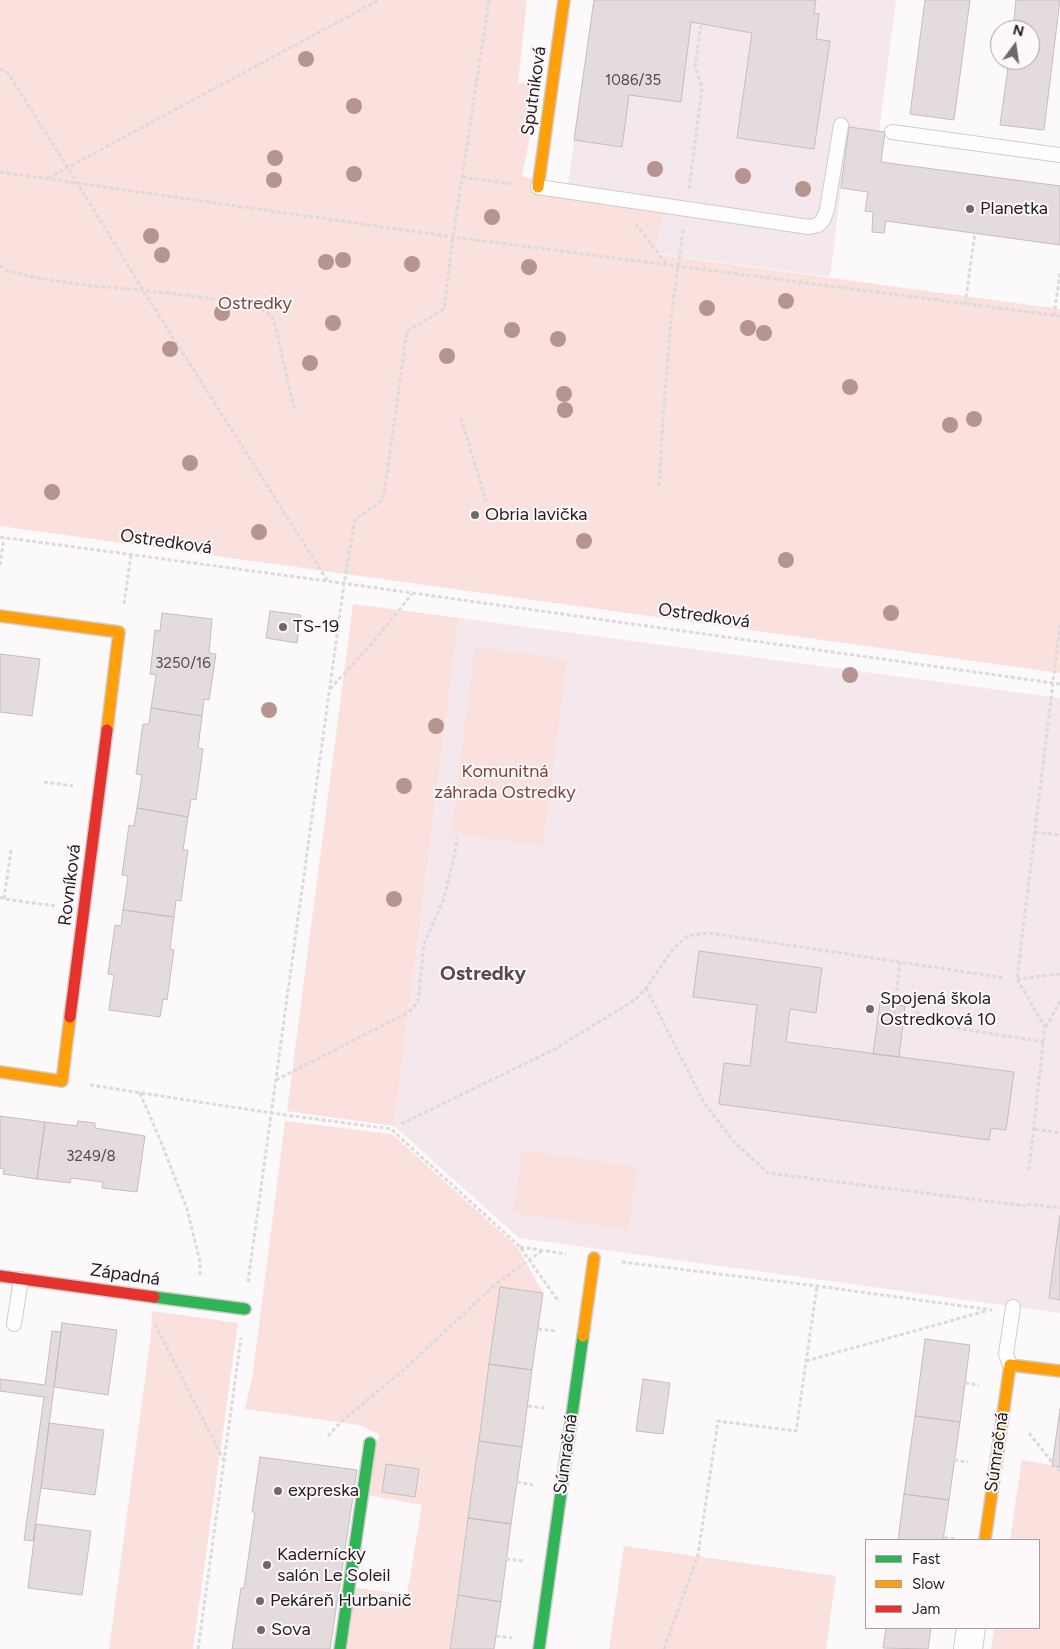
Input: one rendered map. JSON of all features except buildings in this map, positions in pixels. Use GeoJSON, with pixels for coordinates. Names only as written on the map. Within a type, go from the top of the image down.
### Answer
{"type":"FeatureCollection","features":[{"type":"Feature","properties":{"kind":"street","name":"Sputniková"},"geometry":{"type":"LineString","coordinates":[[538,187],[564,0]]}},
{"type":"Feature","properties":{"kind":"street"},"geometry":{"type":"LineString","coordinates":[[0,616],[120,632]]}},
{"type":"Feature","properties":{"kind":"street","name":"Rovníková"},"geometry":{"type":"LineString","coordinates":[[62,1080],[120,632]]}},
{"type":"Feature","properties":{"kind":"street"},"geometry":{"type":"LineString","coordinates":[[0,1072],[62,1080]]}},
{"type":"Feature","properties":{"kind":"street","name":"Súmračná"},"geometry":{"type":"LineString","coordinates":[[539,1649],[594,1258]]}},
{"type":"Feature","properties":{"kind":"street","name":"Západná"},"geometry":{"type":"LineString","coordinates":[[0,1276],[244,1309]]}},
{"type":"Feature","properties":{"kind":"street"},"geometry":{"type":"LineString","coordinates":[[1010,1365],[1060,1371]]}},
{"type":"Feature","properties":{"kind":"street","name":"Súmračná"},"geometry":{"type":"LineString","coordinates":[[985,1539],[1010,1365]]}},
{"type":"Feature","properties":{"kind":"street"},"geometry":{"type":"LineString","coordinates":[[340,1649],[370,1443]]}},
{"type":"Feature","properties":{"kind":"street"},"geometry":{"type":"LineString","coordinates":[[968,1649],[971,1629]]}},
{"type":"Feature","properties":{"kind":"lane"},"geometry":{"type":"LineString","coordinates":[[538,187],[809,227],[818,226],[823,220],[826,210],[841,126]]}},
{"type":"Feature","properties":{"kind":"lane"},"geometry":{"type":"LineString","coordinates":[[892,132],[1060,155]]}},
{"type":"Feature","properties":{"kind":"lane"},"geometry":{"type":"LineString","coordinates":[[14,1324],[21,1279]]}},
{"type":"Feature","properties":{"kind":"lane"},"geometry":{"type":"LineString","coordinates":[[1010,1365],[1006,1354],[1012,1310]]}},
{"type":"Feature","properties":{"kind":"path"},"geometry":{"type":"LineString","coordinates":[[47,178],[379,0]]}},
{"type":"Feature","properties":{"kind":"path"},"geometry":{"type":"LineString","coordinates":[[198,1649],[329,690],[355,519],[383,500],[407,331],[444,310],[453,237],[489,0]]}},
{"type":"Feature","properties":{"kind":"path"},"geometry":{"type":"LineString","coordinates":[[659,486],[672,310],[702,88],[695,68],[701,24]]}},
{"type":"Feature","properties":{"kind":"path"},"geometry":{"type":"LineString","coordinates":[[0,69],[8,73],[142,290],[327,581]]}},
{"type":"Feature","properties":{"kind":"path"},"geometry":{"type":"LineString","coordinates":[[0,172],[453,237],[1060,316]]}},
{"type":"Feature","properties":{"kind":"path"},"geometry":{"type":"LineString","coordinates":[[462,177],[538,187]]}},
{"type":"Feature","properties":{"kind":"path"},"geometry":{"type":"LineString","coordinates":[[616,199],[667,265]]}},
{"type":"Feature","properties":{"kind":"path"},"geometry":{"type":"LineString","coordinates":[[965,304],[975,233]]}},
{"type":"Feature","properties":{"kind":"path"},"geometry":{"type":"LineString","coordinates":[[0,266],[7,271],[43,279],[232,301],[257,306],[272,316],[294,408]]}},
{"type":"Feature","properties":{"kind":"path"},"geometry":{"type":"LineString","coordinates":[[1054,316],[1060,273]]}},
{"type":"Feature","properties":{"kind":"path"},"geometry":{"type":"LineString","coordinates":[[461,418],[486,502]]}},
{"type":"Feature","properties":{"kind":"path"},"geometry":{"type":"LineString","coordinates":[[0,565],[2,537]]}},
{"type":"Feature","properties":{"kind":"path","name":"Ostredková"},"geometry":{"type":"LineString","coordinates":[[2,537],[1060,684]]}},
{"type":"Feature","properties":{"kind":"path"},"geometry":{"type":"LineString","coordinates":[[120,632],[132,555]]}},
{"type":"Feature","properties":{"kind":"path"},"geometry":{"type":"LineString","coordinates":[[329,690],[368,648],[412,593]]}},
{"type":"Feature","properties":{"kind":"path"},"geometry":{"type":"LineString","coordinates":[[1045,1027],[1017,979],[1060,624]]}},
{"type":"Feature","properties":{"kind":"path"},"geometry":{"type":"LineString","coordinates":[[1035,832],[1060,835]]}},
{"type":"Feature","properties":{"kind":"path"},"geometry":{"type":"LineString","coordinates":[[276,1081],[409,1012],[418,1002],[424,944],[444,899],[457,837]]}},
{"type":"Feature","properties":{"kind":"path"},"geometry":{"type":"LineString","coordinates":[[11,850],[2,898],[85,910]]}},
{"type":"Feature","properties":{"kind":"path"},"geometry":{"type":"LineString","coordinates":[[401,1124],[553,1050],[634,1000],[646,988],[674,948],[687,936],[709,933],[1005,978]]}},
{"type":"Feature","properties":{"kind":"path"},"geometry":{"type":"LineString","coordinates":[[895,1004],[900,962]]}},
{"type":"Feature","properties":{"kind":"path"},"geometry":{"type":"LineString","coordinates":[[1017,979],[1060,974]]}},
{"type":"Feature","properties":{"kind":"path"},"geometry":{"type":"LineString","coordinates":[[646,988],[703,1101],[733,1141],[768,1173],[1060,1208]]}},
{"type":"Feature","properties":{"kind":"path"},"geometry":{"type":"LineString","coordinates":[[896,995],[930,1024],[1044,1042]]}},
{"type":"Feature","properties":{"kind":"path"},"geometry":{"type":"LineString","coordinates":[[1030,1170],[1045,1027],[1060,1001]]}},
{"type":"Feature","properties":{"kind":"path"},"geometry":{"type":"LineString","coordinates":[[62,1080],[271,1113],[391,1129],[520,1247],[583,1335]]}},
{"type":"Feature","properties":{"kind":"path"},"geometry":{"type":"LineString","coordinates":[[140,1093],[186,1209],[200,1262],[202,1303]]}},
{"type":"Feature","properties":{"kind":"path"},"geometry":{"type":"LineString","coordinates":[[1035,1129],[1060,1133]]}},
{"type":"Feature","properties":{"kind":"path"},"geometry":{"type":"LineString","coordinates":[[520,1247],[989,1310],[1012,1310]]}},
{"type":"Feature","properties":{"kind":"path"},"geometry":{"type":"LineString","coordinates":[[328,1436],[341,1422],[401,1372],[496,1284],[544,1250]]}},
{"type":"Feature","properties":{"kind":"path"},"geometry":{"type":"LineString","coordinates":[[664,1649],[698,1555],[718,1421],[796,1431],[817,1286]]}},
{"type":"Feature","properties":{"kind":"path"},"geometry":{"type":"LineString","coordinates":[[142,1295],[158,1332],[224,1460]]}},
{"type":"Feature","properties":{"kind":"path"},"geometry":{"type":"LineString","coordinates":[[806,1360],[989,1310]]}},
{"type":"Feature","properties":{"kind":"path"},"geometry":{"type":"LineString","coordinates":[[1005,1403],[1060,1472]]}},
{"type":"Feature","properties":{"kind":"shaded area"},"geometry":{"type":"Polygon","coordinates":[[[594,0],[896,0],[879,131],[849,127],[830,277],[560,241],[594,0]]]}},
{"type":"Feature","properties":{"kind":"shaded area"},"geometry":{"type":"Polygon","coordinates":[[[459,618],[1060,698],[1060,1313],[519,1238],[394,1126],[459,618]]]}},
{"type":"Feature","properties":{"kind":"green space","name":"Ostredky"},"geometry":{"type":"Polygon","coordinates":[[[0,0],[527,0],[518,83],[540,85],[522,176],[664,211],[654,254],[1060,309],[1060,673],[0,526],[0,0]]]}},
{"type":"Feature","properties":{"kind":"green space"},"geometry":{"type":"Polygon","coordinates":[[[353,604],[459,618],[394,1126],[287,1111],[353,604]]]}},
{"type":"Feature","properties":{"kind":"green space","name":"Komunitná záhrada Ostredky"},"geometry":{"type":"Polygon","coordinates":[[[475,647],[567,659],[543,846],[451,833],[475,647]]]}},
{"type":"Feature","properties":{"kind":"green space"},"geometry":{"type":"Polygon","coordinates":[[[285,1121],[392,1134],[518,1248],[543,1293],[500,1287],[450,1649],[344,1649],[352,1587],[407,1595],[422,1505],[367,1495],[379,1434],[359,1425],[245,1409],[253,1373],[285,1121]]]}},
{"type":"Feature","properties":{"kind":"green space"},"geometry":{"type":"Polygon","coordinates":[[[522,1150],[638,1167],[628,1230],[513,1213],[522,1150]]]}},
{"type":"Feature","properties":{"kind":"green space"},"geometry":{"type":"Polygon","coordinates":[[[152,1311],[238,1323],[193,1649],[109,1649],[151,1334],[152,1311]]]}},
{"type":"Feature","properties":{"kind":"green space"},"geometry":{"type":"Polygon","coordinates":[[[1022,1460],[1060,1467],[1060,1649],[991,1649],[994,1629],[1040,1629],[1040,1539],[1010,1539],[1022,1460]]]}},
{"type":"Feature","properties":{"kind":"green space"},"geometry":{"type":"Polygon","coordinates":[[[624,1546],[836,1576],[826,1649],[609,1649],[624,1546]]]}},
{"type":"Feature","properties":{"kind":"traffic: fast"},"geometry":{"type":"LineString","coordinates":[[154,1297],[245,1309]]}},
{"type":"Feature","properties":{"kind":"traffic: fast"},"geometry":{"type":"LineString","coordinates":[[539,1649],[583,1336]]}},
{"type":"Feature","properties":{"kind":"traffic: fast"},"geometry":{"type":"LineString","coordinates":[[340,1649],[370,1443]]}},
{"type":"Feature","properties":{"kind":"traffic: slow"},"geometry":{"type":"LineString","coordinates":[[538,187],[564,0]]}},
{"type":"Feature","properties":{"kind":"traffic: slow"},"geometry":{"type":"LineString","coordinates":[[0,616],[119,632],[107,730]]}},
{"type":"Feature","properties":{"kind":"traffic: slow"},"geometry":{"type":"LineString","coordinates":[[0,1072],[62,1081],[70,1017]]}},
{"type":"Feature","properties":{"kind":"traffic: slow"},"geometry":{"type":"LineString","coordinates":[[583,1336],[594,1258]]}},
{"type":"Feature","properties":{"kind":"traffic: slow"},"geometry":{"type":"LineString","coordinates":[[985,1539],[1010,1365],[1060,1371]]}},
{"type":"Feature","properties":{"kind":"traffic: jam"},"geometry":{"type":"LineString","coordinates":[[70,1017],[107,730]]}},
{"type":"Feature","properties":{"kind":"traffic: jam"},"geometry":{"type":"LineString","coordinates":[[0,1276],[154,1297]]}},
{"type":"Feature","properties":{"kind":"place","name":"Planetka"},"geometry":{"type":"Point","coordinates":[970,209]}},
{"type":"Feature","properties":{"kind":"place","name":"Obria lavička"},"geometry":{"type":"Point","coordinates":[475,515]}},
{"type":"Feature","properties":{"kind":"place","name":"TS-19"},"geometry":{"type":"Point","coordinates":[283,627]}},
{"type":"Feature","properties":{"kind":"place","name":"Spojená škola Ostredková 10"},"geometry":{"type":"Point","coordinates":[870,1009]}},
{"type":"Feature","properties":{"kind":"place","name":"expreska"},"geometry":{"type":"Point","coordinates":[278,1491]}},
{"type":"Feature","properties":{"kind":"place","name":"Kadernícky salón Le Soleil"},"geometry":{"type":"Point","coordinates":[267,1565]}},
{"type":"Feature","properties":{"kind":"place","name":"Pekáreň Hurbanič"},"geometry":{"type":"Point","coordinates":[260,1601]}},
{"type":"Feature","properties":{"kind":"place","name":"Sova"},"geometry":{"type":"Point","coordinates":[261,1630]}},
{"type":"Feature","properties":{"kind":"district","name":"Ostredky"},"geometry":{"type":"Point","coordinates":[483,974]}}]}
